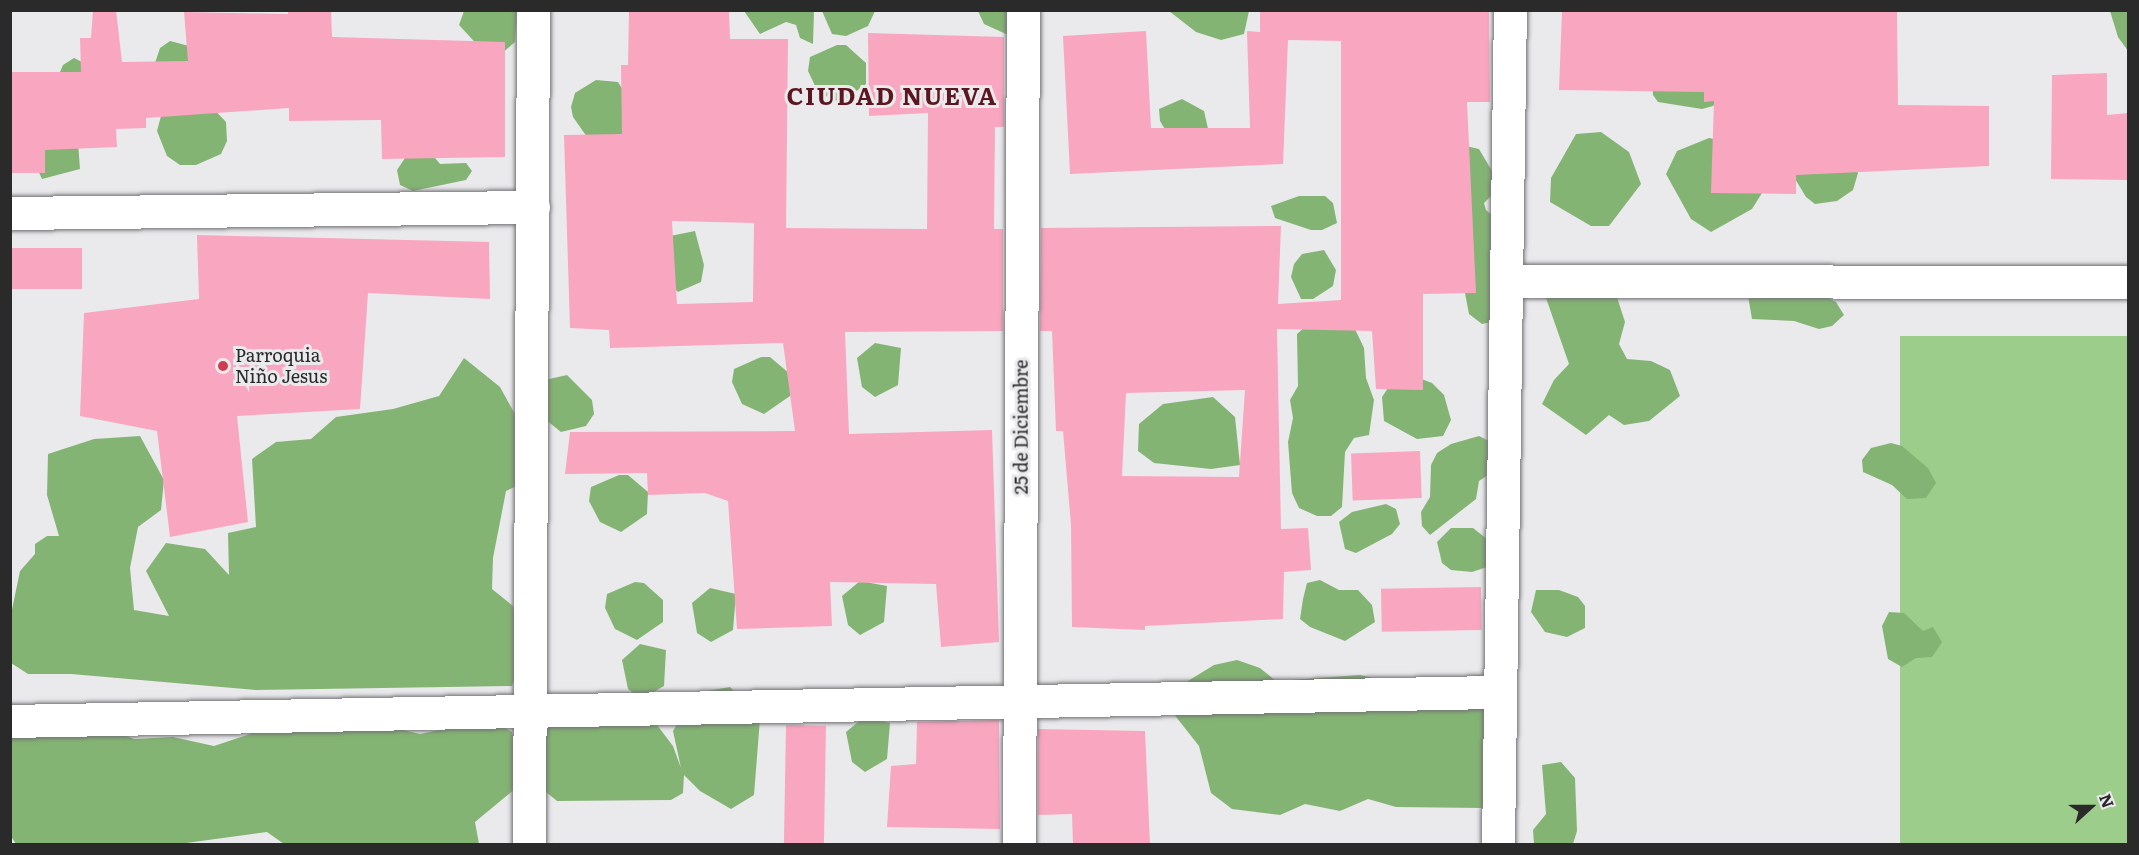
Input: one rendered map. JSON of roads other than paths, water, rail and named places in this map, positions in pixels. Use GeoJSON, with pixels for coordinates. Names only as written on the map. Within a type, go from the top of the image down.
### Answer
{"type":"FeatureCollection","features":[{"type":"Feature","properties":{"kind":"street"},"geometry":{"type":"LineString","coordinates":[[530,844],[532,10]]}},
{"type":"Feature","properties":{"kind":"street","name":"25 de Diciembre"},"geometry":{"type":"LineString","coordinates":[[1019,844],[1023,10]]}},
{"type":"Feature","properties":{"kind":"street"},"geometry":{"type":"LineString","coordinates":[[1498,844],[1508,281],[1510,10]]}},
{"type":"Feature","properties":{"kind":"street"},"geometry":{"type":"LineString","coordinates":[[10,213],[533,207]]}},
{"type":"Feature","properties":{"kind":"street"},"geometry":{"type":"LineString","coordinates":[[1508,281],[2128,282]]}},
{"type":"Feature","properties":{"kind":"street"},"geometry":{"type":"LineString","coordinates":[[10,721],[248,719],[531,708],[1499,692]]}},
{"type":"Feature","properties":{"kind":"place","name":"Parroquia Niño Jesus"},"geometry":{"type":"Point","coordinates":[223,366]}},
{"type":"Feature","properties":{"kind":"district","name":"CIUDAD NUEVA"},"geometry":{"type":"Point","coordinates":[892,95]}}]}
